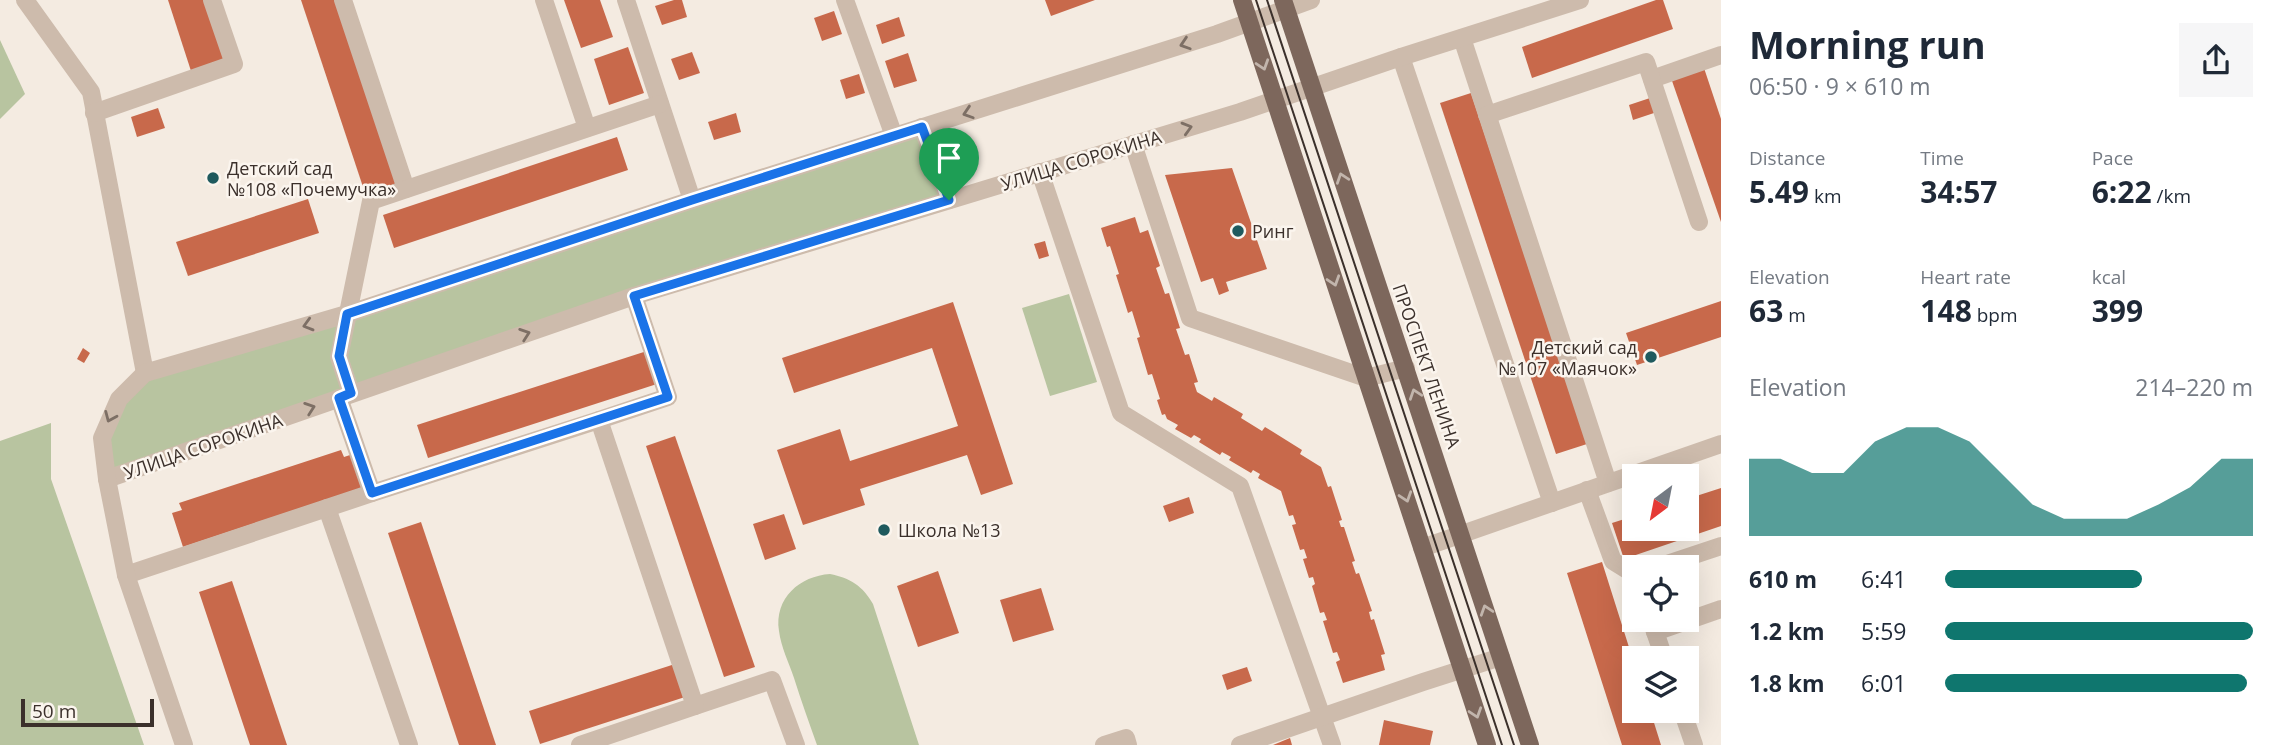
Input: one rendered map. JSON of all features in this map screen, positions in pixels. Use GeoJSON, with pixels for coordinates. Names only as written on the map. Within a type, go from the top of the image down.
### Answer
{"type":"FeatureCollection","features":[{"type":"Feature","properties":{"kind":"main road"},"geometry":{"type":"LineString","coordinates":[[1242,0],[1487,745]]}},
{"type":"Feature","properties":{"kind":"main road","name":"ПРОСПЕКТ ЛЕНИНА"},"geometry":{"type":"LineString","coordinates":[[1285,4],[1530,745]]}},
{"type":"Feature","properties":{"kind":"street"},"geometry":{"type":"LineString","coordinates":[[25,0],[91,92],[145,373]]}},
{"type":"Feature","properties":{"kind":"street"},"geometry":{"type":"LineString","coordinates":[[94,113],[234,64],[212,0]]}},
{"type":"Feature","properties":{"kind":"street"},"geometry":{"type":"LineString","coordinates":[[343,0],[406,189]]}},
{"type":"Feature","properties":{"kind":"street"},"geometry":{"type":"LineString","coordinates":[[544,0],[587,128]]}},
{"type":"Feature","properties":{"kind":"street"},"geometry":{"type":"LineString","coordinates":[[626,0],[692,200]]}},
{"type":"Feature","properties":{"kind":"street"},"geometry":{"type":"LineString","coordinates":[[845,0],[894,136]]}},
{"type":"Feature","properties":{"kind":"street","name":"УЛИЦА СОРОКИНА"},"geometry":{"type":"LineString","coordinates":[[1311,0],[1285,4],[1249,22],[692,200],[347,314],[145,373],[119,399],[102,438],[107,480],[634,296],[1275,100],[1580,0]]}},
{"type":"Feature","properties":{"kind":"street"},"geometry":{"type":"LineString","coordinates":[[1462,38],[1608,483]]}},
{"type":"Feature","properties":{"kind":"street"},"geometry":{"type":"LineString","coordinates":[[1652,79],[1721,55]]}},
{"type":"Feature","properties":{"kind":"street"},"geometry":{"type":"LineString","coordinates":[[1401,57],[1552,503]]}},
{"type":"Feature","properties":{"kind":"street"},"geometry":{"type":"LineString","coordinates":[[1487,115],[1646,62],[1699,222]]}},
{"type":"Feature","properties":{"kind":"street"},"geometry":{"type":"LineString","coordinates":[[372,493],[345,395],[339,356],[371,201],[660,104]]}},
{"type":"Feature","properties":{"kind":"street"},"geometry":{"type":"LineString","coordinates":[[922,127],[949,200]]}},
{"type":"Feature","properties":{"kind":"street"},"geometry":{"type":"LineString","coordinates":[[1133,144],[1190,318],[1367,378],[1406,368]]}},
{"type":"Feature","properties":{"kind":"street"},"geometry":{"type":"LineString","coordinates":[[1040,172],[1121,413],[1240,486],[1332,745]]}},
{"type":"Feature","properties":{"kind":"street"},"geometry":{"type":"LineString","coordinates":[[126,575],[668,397],[634,296]]}},
{"type":"Feature","properties":{"kind":"street"},"geometry":{"type":"LineString","coordinates":[[599,420],[695,706]]}},
{"type":"Feature","properties":{"kind":"street"},"geometry":{"type":"LineString","coordinates":[[1422,548],[1721,444]]}},
{"type":"Feature","properties":{"kind":"street"},"geometry":{"type":"LineString","coordinates":[[107,480],[126,575],[184,745]]}},
{"type":"Feature","properties":{"kind":"street"},"geometry":{"type":"LineString","coordinates":[[1587,490],[1613,561],[1622,566]]}},
{"type":"Feature","properties":{"kind":"street"},"geometry":{"type":"LineString","coordinates":[[327,508],[409,745]]}},
{"type":"Feature","properties":{"kind":"street"},"geometry":{"type":"LineString","coordinates":[[1694,555],[1721,546]]}},
{"type":"Feature","properties":{"kind":"street"},"geometry":{"type":"LineString","coordinates":[[1699,615],[1721,610]]}},
{"type":"Feature","properties":{"kind":"street"},"geometry":{"type":"LineString","coordinates":[[1240,745],[1501,657]]}},
{"type":"Feature","properties":{"kind":"street"},"geometry":{"type":"LineString","coordinates":[[580,745],[772,680],[796,745]]}},
{"type":"Feature","properties":{"kind":"street"},"geometry":{"type":"LineString","coordinates":[[1686,723],[1694,745]]}},
{"type":"Feature","properties":{"kind":"street"},"geometry":{"type":"LineString","coordinates":[[1104,745],[1126,738],[1128,745]]}},
{"type":"Feature","properties":{"kind":"green space"},"geometry":{"type":"Polygon","coordinates":[[[0,40],[25,94],[0,119],[0,40]]]}},
{"type":"Feature","properties":{"kind":"green space"},"geometry":{"type":"Polygon","coordinates":[[[922,127],[949,200],[107,479],[110,417],[145,373],[922,127]]]}},
{"type":"Feature","properties":{"kind":"green space"},"geometry":{"type":"Polygon","coordinates":[[[1069,294],[1097,382],[1050,396],[1022,308],[1069,294]]]}},
{"type":"Feature","properties":{"kind":"green space"},"geometry":{"type":"Polygon","coordinates":[[[51,423],[51,479],[144,745],[0,745],[0,441],[51,423]]]}},
{"type":"Feature","properties":{"kind":"green space"},"geometry":{"type":"Polygon","coordinates":[[[830,574],[855,584],[873,604],[919,745],[817,745],[783,649],[779,619],[781,608],[791,591],[809,579],[830,574]]]}},
{"type":"Feature","properties":{"kind":"building"},"geometry":{"type":"Polygon","coordinates":[[[168,0],[205,0],[225,60],[191,71],[168,0]]]}},
{"type":"Feature","properties":{"kind":"building"},"geometry":{"type":"Polygon","coordinates":[[[301,0],[338,0],[399,185],[366,196],[301,0]]]}},
{"type":"Feature","properties":{"kind":"building"},"geometry":{"type":"Polygon","coordinates":[[[564,0],[600,0],[613,37],[581,48],[564,0]]]}},
{"type":"Feature","properties":{"kind":"building"},"geometry":{"type":"Polygon","coordinates":[[[682,0],[687,17],[662,25],[655,6],[682,0]]]}},
{"type":"Feature","properties":{"kind":"building"},"geometry":{"type":"Polygon","coordinates":[[[1045,0],[1095,0],[1051,16],[1045,0]]]}},
{"type":"Feature","properties":{"kind":"building"},"geometry":{"type":"Polygon","coordinates":[[[1656,0],[1663,0],[1673,29],[1532,78],[1522,47],[1656,0]]]}},
{"type":"Feature","properties":{"kind":"building"},"geometry":{"type":"Polygon","coordinates":[[[834,11],[842,34],[822,41],[814,18],[834,11]]]}},
{"type":"Feature","properties":{"kind":"building"},"geometry":{"type":"Polygon","coordinates":[[[899,17],[905,36],[882,44],[876,25],[899,17]]]}},
{"type":"Feature","properties":{"kind":"building"},"geometry":{"type":"Polygon","coordinates":[[[628,47],[644,93],[609,105],[594,59],[628,47]]]}},
{"type":"Feature","properties":{"kind":"building"},"geometry":{"type":"Polygon","coordinates":[[[692,52],[700,73],[679,80],[671,59],[692,52]]]}},
{"type":"Feature","properties":{"kind":"building"},"geometry":{"type":"Polygon","coordinates":[[[908,53],[917,81],[894,88],[885,61],[908,53]]]}},
{"type":"Feature","properties":{"kind":"building"},"geometry":{"type":"Polygon","coordinates":[[[1704,68],[1721,119],[1721,222],[1671,78],[1704,68]]]}},
{"type":"Feature","properties":{"kind":"building"},"geometry":{"type":"Polygon","coordinates":[[[859,74],[865,93],[846,99],[840,80],[859,74]]]}},
{"type":"Feature","properties":{"kind":"building"},"geometry":{"type":"Polygon","coordinates":[[[1471,93],[1587,444],[1556,454],[1440,103],[1471,93]]]}},
{"type":"Feature","properties":{"kind":"building"},"geometry":{"type":"Polygon","coordinates":[[[1653,97],[1657,112],[1633,120],[1629,105],[1653,97]]]}},
{"type":"Feature","properties":{"kind":"building"},"geometry":{"type":"Polygon","coordinates":[[[158,108],[165,128],[137,137],[131,117],[158,108]]]}},
{"type":"Feature","properties":{"kind":"building"},"geometry":{"type":"Polygon","coordinates":[[[736,113],[741,132],[714,140],[708,122],[736,113]]]}},
{"type":"Feature","properties":{"kind":"building"},"geometry":{"type":"Polygon","coordinates":[[[617,137],[628,170],[394,248],[383,215],[617,137]]]}},
{"type":"Feature","properties":{"kind":"building"},"geometry":{"type":"Polygon","coordinates":[[[1232,168],[1267,269],[1226,282],[1229,291],[1219,295],[1213,278],[1201,282],[1165,175],[1232,168]]]}},
{"type":"Feature","properties":{"kind":"building"},"geometry":{"type":"Polygon","coordinates":[[[308,199],[319,233],[188,276],[176,242],[308,199]]]}},
{"type":"Feature","properties":{"kind":"building"},"geometry":{"type":"Polygon","coordinates":[[[1135,217],[1140,233],[1148,230],[1160,266],[1156,268],[1165,294],[1169,293],[1180,328],[1176,329],[1185,355],[1189,354],[1198,382],[1194,383],[1197,392],[1212,401],[1214,397],[1243,414],[1241,418],[1262,431],[1265,427],[1302,450],[1300,454],[1321,467],[1328,487],[1331,486],[1342,520],[1339,521],[1341,527],[1344,527],[1355,561],[1352,562],[1356,574],[1359,573],[1372,611],[1369,612],[1371,620],[1374,619],[1385,654],[1381,655],[1385,670],[1343,683],[1336,662],[1340,660],[1337,652],[1333,653],[1323,621],[1327,620],[1324,612],[1320,613],[1312,586],[1315,584],[1313,577],[1309,578],[1303,559],[1307,558],[1304,549],[1300,550],[1292,525],[1296,524],[1293,515],[1289,516],[1281,491],[1258,478],[1260,474],[1253,470],[1251,473],[1229,460],[1231,457],[1222,452],[1220,455],[1199,442],[1201,439],[1194,435],[1191,438],[1175,429],[1178,425],[1167,419],[1165,414],[1162,415],[1152,374],[1148,375],[1137,338],[1140,337],[1132,311],[1128,313],[1116,275],[1119,274],[1101,228],[1135,217]]]}},
{"type":"Feature","properties":{"kind":"building"},"geometry":{"type":"Polygon","coordinates":[[[1045,241],[1049,256],[1039,259],[1034,244],[1045,241]]]}},
{"type":"Feature","properties":{"kind":"building"},"geometry":{"type":"Polygon","coordinates":[[[1721,301],[1721,337],[1637,365],[1626,333],[1721,301]]]}},
{"type":"Feature","properties":{"kind":"building"},"geometry":{"type":"Polygon","coordinates":[[[953,302],[1013,484],[981,495],[967,455],[860,489],[865,505],[803,525],[777,450],[840,429],[850,461],[958,426],[932,348],[794,393],[782,358],[953,302]]]}},
{"type":"Feature","properties":{"kind":"building"},"geometry":{"type":"Polygon","coordinates":[[[83,348],[90,353],[84,363],[77,359],[83,348]]]}},
{"type":"Feature","properties":{"kind":"building"},"geometry":{"type":"Polygon","coordinates":[[[650,350],[660,383],[428,458],[417,425],[650,350]]]}},
{"type":"Feature","properties":{"kind":"building"},"geometry":{"type":"Polygon","coordinates":[[[675,436],[755,667],[724,677],[646,446],[675,436]]]}},
{"type":"Feature","properties":{"kind":"building"},"geometry":{"type":"Polygon","coordinates":[[[341,450],[344,457],[353,454],[364,487],[183,547],[172,513],[182,510],[179,503],[341,450]]]}},
{"type":"Feature","properties":{"kind":"building"},"geometry":{"type":"Polygon","coordinates":[[[1721,488],[1721,526],[1699,533],[1699,495],[1721,488]]]}},
{"type":"Feature","properties":{"kind":"building"},"geometry":{"type":"Polygon","coordinates":[[[1189,497],[1194,513],[1169,522],[1163,506],[1189,497]]]}},
{"type":"Feature","properties":{"kind":"building"},"geometry":{"type":"Polygon","coordinates":[[[784,514],[796,549],[765,560],[753,524],[784,514]]]}},
{"type":"Feature","properties":{"kind":"building"},"geometry":{"type":"Polygon","coordinates":[[[1622,520],[1622,541],[1677,541],[1636,555],[1623,555],[1612,523],[1622,520]]]}},
{"type":"Feature","properties":{"kind":"building"},"geometry":{"type":"Polygon","coordinates":[[[421,522],[496,745],[459,745],[388,533],[421,522]]]}},
{"type":"Feature","properties":{"kind":"building"},"geometry":{"type":"Polygon","coordinates":[[[1602,562],[1629,646],[1622,646],[1622,723],[1654,723],[1661,745],[1622,745],[1567,573],[1602,562]]]}},
{"type":"Feature","properties":{"kind":"building"},"geometry":{"type":"Polygon","coordinates":[[[938,571],[959,633],[918,647],[897,586],[938,571]]]}},
{"type":"Feature","properties":{"kind":"building"},"geometry":{"type":"Polygon","coordinates":[[[232,581],[287,745],[250,745],[199,592],[232,581]]]}},
{"type":"Feature","properties":{"kind":"building"},"geometry":{"type":"Polygon","coordinates":[[[1041,588],[1054,630],[1013,642],[1000,600],[1041,588]]]}},
{"type":"Feature","properties":{"kind":"building"},"geometry":{"type":"Polygon","coordinates":[[[675,664],[685,697],[540,744],[529,711],[675,664]]]}},
{"type":"Feature","properties":{"kind":"building"},"geometry":{"type":"Polygon","coordinates":[[[1247,667],[1252,681],[1227,690],[1222,675],[1247,667]]]}},
{"type":"Feature","properties":{"kind":"building"},"geometry":{"type":"Polygon","coordinates":[[[1384,720],[1433,731],[1430,745],[1379,745],[1384,720]]]}},
{"type":"Feature","properties":{"kind":"building"},"geometry":{"type":"Polygon","coordinates":[[[1290,738],[1292,745],[1273,745],[1290,738]]]}},
{"type":"Feature","properties":{"kind":"tram line"},"geometry":{"type":"LineString","coordinates":[[1256,0],[1502,745]]}},
{"type":"Feature","properties":{"kind":"tram line"},"geometry":{"type":"LineString","coordinates":[[1267,0],[1514,745]]}},
{"type":"Feature","properties":{"kind":"place","name":"Детский сад №108 «Почемучка»"},"geometry":{"type":"Point","coordinates":[213,178]}},
{"type":"Feature","properties":{"kind":"place","name":"Ринг"},"geometry":{"type":"Point","coordinates":[1238,231]}},
{"type":"Feature","properties":{"kind":"place","name":"Детский сад №107 «Маячок»"},"geometry":{"type":"Point","coordinates":[1651,357]}},
{"type":"Feature","properties":{"kind":"place","name":"Школа №13"},"geometry":{"type":"Point","coordinates":[884,530]}},
{"type":"Feature","properties":{"kind":"route"},"geometry":{"type":"LineString","coordinates":[[922,127],[949,200],[634,296],[668,397],[372,493],[339,398],[351,393],[339,356],[347,314],[922,127]]}}]}
